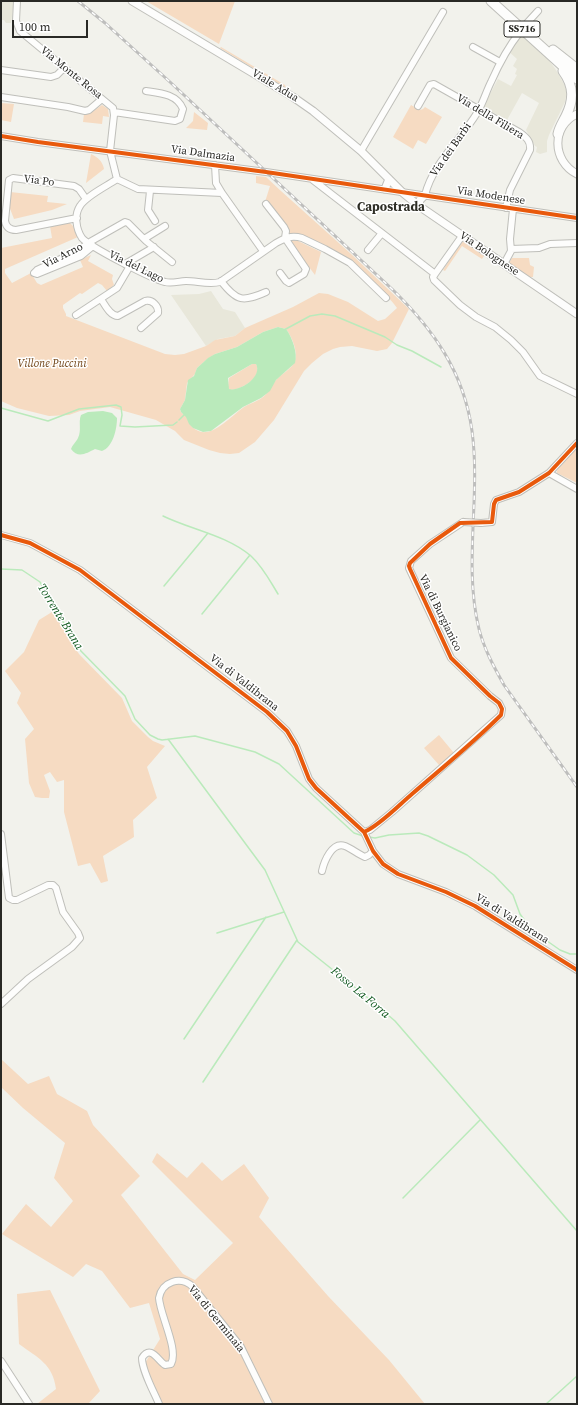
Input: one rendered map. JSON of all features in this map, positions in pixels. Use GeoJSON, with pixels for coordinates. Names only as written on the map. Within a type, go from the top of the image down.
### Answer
{"type":"FeatureCollection","features":[{"type":"Feature","properties":{"kind":"highway","name":"SS716"},"geometry":{"type":"LineString","coordinates":[[491,1],[577,75]]}},
{"type":"Feature","properties":{"kind":"highway","name":"SS716"},"geometry":{"type":"LineString","coordinates":[[500,1],[577,79]]}},
{"type":"Feature","properties":{"kind":"highway"},"geometry":{"type":"LineString","coordinates":[[552,54],[577,69]]}},
{"type":"Feature","properties":{"kind":"highway"},"geometry":{"type":"LineString","coordinates":[[552,54],[568,78],[572,93],[570,106],[558,134]]}},
{"type":"Feature","properties":{"kind":"main road","name":"Viale Adua"},"geometry":{"type":"LineString","coordinates":[[132,1],[293,97],[320,115],[361,151],[402,192]]}},
{"type":"Feature","properties":{"kind":"main road"},"geometry":{"type":"LineString","coordinates":[[577,114],[566,122],[558,134],[557,144],[560,157],[566,167],[577,174]]}},
{"type":"Feature","properties":{"kind":"main road"},"geometry":{"type":"LineString","coordinates":[[385,189],[390,179]]}},
{"type":"Feature","properties":{"kind":"main road","name":"Via Bolognese"},"geometry":{"type":"LineString","coordinates":[[402,192],[419,206],[462,236],[577,314]]}},
{"type":"Feature","properties":{"kind":"main road"},"geometry":{"type":"LineString","coordinates":[[419,206],[420,200],[424,195]]}},
{"type":"Feature","properties":{"kind":"street","name":"Via Monte Rosa"},"geometry":{"type":"LineString","coordinates":[[17,1],[16,20],[18,28],[111,106],[114,112]]}},
{"type":"Feature","properties":{"kind":"street"},"geometry":{"type":"LineString","coordinates":[[528,23],[538,11]]}},
{"type":"Feature","properties":{"kind":"street"},"geometry":{"type":"LineString","coordinates":[[361,151],[443,12]]}},
{"type":"Feature","properties":{"kind":"street","name":"Via dei Barbi"},"geometry":{"type":"LineString","coordinates":[[424,195],[432,176],[479,109],[500,62],[520,32]]}},
{"type":"Feature","properties":{"kind":"street"},"geometry":{"type":"LineString","coordinates":[[473,47],[500,62]]}},
{"type":"Feature","properties":{"kind":"street"},"geometry":{"type":"LineString","coordinates":[[1,70],[51,77],[57,75],[64,68]]}},
{"type":"Feature","properties":{"kind":"street","name":"Via della Filiera"},"geometry":{"type":"LineString","coordinates":[[418,106],[430,85],[433,84],[479,109],[528,139],[530,144],[528,154],[509,192],[506,208]]}},
{"type":"Feature","properties":{"kind":"street"},"geometry":{"type":"LineString","coordinates":[[146,91],[165,94],[173,98],[183,108],[183,113],[180,119],[175,121],[114,112],[110,151],[117,179],[136,189],[150,191],[222,193]]}},
{"type":"Feature","properties":{"kind":"street"},"geometry":{"type":"LineString","coordinates":[[1,97],[71,107],[85,112],[90,110],[102,99]]}},
{"type":"Feature","properties":{"kind":"street","name":"Via Dalmazia"},"geometry":{"type":"LineString","coordinates":[[1,136],[402,192]]}},
{"type":"Feature","properties":{"kind":"street"},"geometry":{"type":"LineString","coordinates":[[215,165],[216,183],[263,251]]}},
{"type":"Feature","properties":{"kind":"street","name":"Via Po"},"geometry":{"type":"LineString","coordinates":[[77,218],[16,230],[11,229],[7,226],[5,219],[9,180],[10,178],[13,178],[74,186],[79,189],[86,199]]}},
{"type":"Feature","properties":{"kind":"street"},"geometry":{"type":"LineString","coordinates":[[117,179],[86,199],[79,207],[77,218],[80,234],[90,244],[125,222],[172,262]]}},
{"type":"Feature","properties":{"kind":"street"},"geometry":{"type":"LineString","coordinates":[[311,179],[435,274]]}},
{"type":"Feature","properties":{"kind":"street"},"geometry":{"type":"LineString","coordinates":[[150,191],[148,210],[155,221]]}},
{"type":"Feature","properties":{"kind":"street","name":"Via Modenese"},"geometry":{"type":"LineString","coordinates":[[402,192],[577,218]]}},
{"type":"Feature","properties":{"kind":"street"},"geometry":{"type":"LineString","coordinates":[[266,204],[284,227],[286,231],[285,238],[305,267],[306,271],[290,283],[286,282],[280,273]]}},
{"type":"Feature","properties":{"kind":"street"},"geometry":{"type":"LineString","coordinates":[[504,264],[510,254],[511,249],[510,239],[513,209]]}},
{"type":"Feature","properties":{"kind":"street"},"geometry":{"type":"LineString","coordinates":[[144,239],[165,226]]}},
{"type":"Feature","properties":{"kind":"street"},"geometry":{"type":"LineString","coordinates":[[368,250],[382,233]]}},
{"type":"Feature","properties":{"kind":"street"},"geometry":{"type":"LineString","coordinates":[[462,236],[433,277],[434,280],[454,300],[476,317],[497,328],[515,344],[525,354],[539,375],[576,394]]}},
{"type":"Feature","properties":{"kind":"street"},"geometry":{"type":"LineString","coordinates":[[266,292],[251,299],[242,299],[232,295],[222,281],[263,251],[285,238],[295,237],[302,238],[350,263],[386,298]]}},
{"type":"Feature","properties":{"kind":"street"},"geometry":{"type":"LineString","coordinates":[[511,249],[536,249],[550,244],[577,243]]}},
{"type":"Feature","properties":{"kind":"street","name":"Via Arno"},"geometry":{"type":"LineString","coordinates":[[90,244],[81,256],[37,274],[34,273],[37,270],[90,244]]}},
{"type":"Feature","properties":{"kind":"street","name":"Via del Lago"},"geometry":{"type":"LineString","coordinates":[[90,244],[127,265],[160,281],[168,283],[188,281],[214,283],[222,281]]}},
{"type":"Feature","properties":{"kind":"street"},"geometry":{"type":"LineString","coordinates":[[76,315],[117,288],[127,265],[154,247]]}},
{"type":"Feature","properties":{"kind":"street"},"geometry":{"type":"LineString","coordinates":[[101,299],[111,314],[115,316],[118,316],[145,301],[148,300],[153,302],[158,309],[158,313],[141,328]]}},
{"type":"Feature","properties":{"kind":"street","name":"Via di Burgianico"},"geometry":{"type":"LineString","coordinates":[[365,833],[392,812],[501,715],[502,709],[499,703],[451,658],[409,568],[411,561],[430,544],[463,522],[492,522],[494,504],[496,500],[519,492],[549,473],[577,443]]}},
{"type":"Feature","properties":{"kind":"street"},"geometry":{"type":"LineString","coordinates":[[549,473],[577,489]]}},
{"type":"Feature","properties":{"kind":"street","name":"Via di Valdibrana"},"geometry":{"type":"LineString","coordinates":[[1,535],[30,543],[69,563],[88,575],[267,712],[287,732],[296,746],[309,779],[316,788],[365,833],[372,851],[378,859],[391,870],[412,880],[446,892],[475,906],[577,970]]}},
{"type":"Feature","properties":{"kind":"street"},"geometry":{"type":"LineString","coordinates":[[1,834],[8,894],[10,898],[13,900],[19,899],[50,884],[54,886],[64,912],[80,936],[79,940],[72,947],[28,979],[1,1004]]}},
{"type":"Feature","properties":{"kind":"street"},"geometry":{"type":"LineString","coordinates":[[322,871],[331,851],[340,845],[345,846],[365,857],[372,851]]}},
{"type":"Feature","properties":{"kind":"street","name":"Via di Germinaia"},"geometry":{"type":"LineString","coordinates":[[159,1404],[151,1386],[142,1358],[146,1354],[150,1353],[155,1355],[165,1365],[171,1364],[173,1361],[171,1342],[159,1298],[160,1292],[164,1287],[181,1280],[193,1286],[241,1347],[269,1404]]}},
{"type":"Feature","properties":{"kind":"street"},"geometry":{"type":"LineString","coordinates":[[1,1361],[29,1404]]}},
{"type":"Feature","properties":{"kind":"shaded area"},"geometry":{"type":"Polygon","coordinates":[[[1,1],[14,1],[11,23],[6,23],[4,20],[1,20],[1,1]]]}},
{"type":"Feature","properties":{"kind":"shaded area"},"geometry":{"type":"Polygon","coordinates":[[[521,33],[547,57],[564,84],[567,92],[565,102],[547,141],[547,152],[540,154],[536,152],[537,147],[526,130],[539,103],[522,93],[507,120],[483,107],[498,79],[511,86],[517,75],[515,74],[517,69],[513,66],[517,59],[508,51],[521,33]]]}},
{"type":"Feature","properties":{"kind":"shaded area"},"geometry":{"type":"Polygon","coordinates":[[[211,291],[223,309],[235,312],[245,328],[235,336],[218,339],[206,346],[171,295],[199,294],[211,291]]]}},
{"type":"Feature","properties":{"kind":"shaded area"},"geometry":{"type":"Polygon","coordinates":[[[278,327],[286,329],[294,345],[296,355],[295,363],[276,380],[270,391],[261,398],[243,407],[211,431],[203,432],[193,428],[180,409],[185,400],[188,380],[194,376],[197,368],[208,358],[215,354],[237,347],[263,332],[278,327]],[[252,364],[228,378],[229,389],[244,386],[249,382],[256,374],[256,364],[252,364]]]}},
{"type":"Feature","properties":{"kind":"shaded area"},"geometry":{"type":"Polygon","coordinates":[[[103,411],[112,413],[117,418],[112,442],[102,451],[95,449],[83,454],[77,454],[71,449],[79,435],[81,415],[88,412],[103,411]]]}},
{"type":"Feature","properties":{"kind":"green space"},"geometry":{"type":"Polygon","coordinates":[[[146,1],[235,1],[219,44],[146,1]]]}},
{"type":"Feature","properties":{"kind":"green space"},"geometry":{"type":"Polygon","coordinates":[[[221,47],[285,85],[286,88],[220,48],[221,47]]]}},
{"type":"Feature","properties":{"kind":"green space"},"geometry":{"type":"Polygon","coordinates":[[[1,103],[14,104],[11,122],[1,120],[1,103]]]}},
{"type":"Feature","properties":{"kind":"green space"},"geometry":{"type":"Polygon","coordinates":[[[102,105],[108,109],[109,117],[103,116],[102,124],[83,122],[84,114],[89,114],[102,105]]]}},
{"type":"Feature","properties":{"kind":"green space"},"geometry":{"type":"Polygon","coordinates":[[[411,105],[420,110],[425,107],[442,117],[426,144],[418,140],[413,149],[393,137],[411,105]]]}},
{"type":"Feature","properties":{"kind":"green space"},"geometry":{"type":"Polygon","coordinates":[[[194,112],[208,123],[207,130],[186,128],[193,121],[194,112]]]}},
{"type":"Feature","properties":{"kind":"green space"},"geometry":{"type":"Polygon","coordinates":[[[91,154],[100,160],[104,169],[86,183],[91,154]]]}},
{"type":"Feature","properties":{"kind":"green space","name":"Villone Puccini"},"geometry":{"type":"Polygon","coordinates":[[[256,176],[266,177],[409,309],[392,343],[387,349],[377,351],[352,346],[340,347],[323,354],[304,371],[274,420],[255,442],[239,453],[220,453],[209,450],[184,440],[175,431],[156,420],[110,407],[80,411],[69,415],[49,416],[17,408],[1,401],[1,248],[52,238],[50,226],[69,222],[73,226],[78,237],[5,269],[5,273],[12,283],[31,273],[37,283],[41,285],[83,267],[80,260],[91,255],[88,261],[113,275],[112,279],[114,285],[107,291],[98,283],[82,294],[80,293],[63,305],[66,316],[165,354],[184,354],[206,346],[215,340],[235,336],[245,328],[293,307],[319,293],[328,294],[348,302],[378,321],[385,319],[397,308],[371,281],[334,251],[313,239],[290,234],[265,202],[270,186],[256,183],[256,176]],[[278,327],[263,332],[237,347],[215,354],[197,368],[195,374],[187,383],[185,400],[180,409],[187,417],[193,428],[201,432],[216,429],[244,407],[265,395],[274,382],[294,364],[295,361],[296,353],[294,344],[286,329],[278,327]]]}},
{"type":"Feature","properties":{"kind":"green space"},"geometry":{"type":"Polygon","coordinates":[[[10,192],[48,196],[47,202],[67,204],[52,210],[14,219],[9,206],[10,192]]]}},
{"type":"Feature","properties":{"kind":"green space"},"geometry":{"type":"Polygon","coordinates":[[[291,240],[298,241],[321,252],[315,275],[291,243],[291,240]]]}},
{"type":"Feature","properties":{"kind":"green space"},"geometry":{"type":"Polygon","coordinates":[[[462,241],[484,256],[482,259],[462,246],[445,271],[443,270],[462,241]]]}},
{"type":"Feature","properties":{"kind":"green space"},"geometry":{"type":"Polygon","coordinates":[[[512,258],[529,258],[530,265],[534,267],[533,277],[528,277],[509,263],[512,258]]]}},
{"type":"Feature","properties":{"kind":"green space"},"geometry":{"type":"Polygon","coordinates":[[[252,364],[256,364],[258,369],[254,378],[240,388],[230,390],[228,387],[229,378],[252,364]]]}},
{"type":"Feature","properties":{"kind":"green space"},"geometry":{"type":"Polygon","coordinates":[[[577,448],[577,483],[557,473],[557,471],[560,465],[577,448]]]}},
{"type":"Feature","properties":{"kind":"green space"},"geometry":{"type":"Polygon","coordinates":[[[52,612],[79,654],[122,698],[132,721],[153,741],[165,746],[147,767],[157,798],[133,820],[134,837],[103,856],[108,881],[101,883],[90,863],[78,866],[64,812],[64,780],[57,782],[50,772],[44,775],[50,791],[49,798],[35,797],[29,783],[25,739],[34,729],[17,703],[21,693],[5,671],[24,652],[39,620],[52,612]]]}},
{"type":"Feature","properties":{"kind":"green space"},"geometry":{"type":"Polygon","coordinates":[[[439,735],[454,753],[439,765],[424,748],[439,735]]]}},
{"type":"Feature","properties":{"kind":"green space"},"geometry":{"type":"Polygon","coordinates":[[[1,1059],[28,1084],[49,1076],[57,1094],[87,1111],[93,1125],[140,1176],[121,1195],[183,1274],[195,1280],[233,1243],[152,1162],[157,1153],[187,1178],[202,1162],[222,1181],[244,1164],[269,1198],[259,1217],[328,1296],[389,1360],[425,1404],[157,1404],[145,1363],[160,1339],[149,1303],[130,1308],[102,1271],[86,1264],[73,1277],[2,1234],[26,1204],[51,1227],[73,1201],[54,1178],[65,1143],[23,1108],[1,1087],[1,1059]]]}},
{"type":"Feature","properties":{"kind":"green space"},"geometry":{"type":"Polygon","coordinates":[[[50,1290],[100,1391],[88,1404],[37,1404],[56,1389],[52,1373],[44,1362],[19,1344],[17,1294],[50,1290]]]}},
{"type":"Feature","properties":{"kind":"waterway"},"geometry":{"type":"LineString","coordinates":[[284,330],[310,316],[322,314],[335,316],[385,337],[397,345],[412,351],[441,367]]}},
{"type":"Feature","properties":{"kind":"waterway"},"geometry":{"type":"LineString","coordinates":[[1,408],[48,421],[79,409],[116,405],[121,407],[122,415],[120,426],[135,427],[173,425],[177,422]]}},
{"type":"Feature","properties":{"kind":"waterway"},"geometry":{"type":"LineString","coordinates":[[179,420],[185,414]]}},
{"type":"Feature","properties":{"kind":"waterway"},"geometry":{"type":"LineString","coordinates":[[163,516],[220,538],[241,549],[251,556],[259,565],[278,594]]}},
{"type":"Feature","properties":{"kind":"waterway"},"geometry":{"type":"LineString","coordinates":[[164,586],[208,533]]}},
{"type":"Feature","properties":{"kind":"waterway"},"geometry":{"type":"LineString","coordinates":[[202,614],[250,555]]}},
{"type":"Feature","properties":{"kind":"waterway","name":"Torrente Brana"},"geometry":{"type":"LineString","coordinates":[[1,569],[22,570],[40,582],[79,649],[125,696],[135,719],[150,735],[162,740],[195,736],[255,752],[279,764],[354,833],[363,836]]}},
{"type":"Feature","properties":{"kind":"waterway","name":"Fosso La Forra"},"geometry":{"type":"LineString","coordinates":[[168,739],[265,870],[298,942],[395,1021],[577,1231]]}},
{"type":"Feature","properties":{"kind":"waterway","name":"Torrente Brana"},"geometry":{"type":"LineString","coordinates":[[369,837],[375,838],[389,835],[419,833],[467,855],[494,875],[513,895],[520,914],[528,925],[540,936],[560,950],[570,954],[577,954]]}},
{"type":"Feature","properties":{"kind":"waterway"},"geometry":{"type":"LineString","coordinates":[[217,933],[284,912]]}},
{"type":"Feature","properties":{"kind":"waterway"},"geometry":{"type":"LineString","coordinates":[[184,1039],[266,917]]}},
{"type":"Feature","properties":{"kind":"waterway"},"geometry":{"type":"LineString","coordinates":[[203,1082],[297,940]]}},
{"type":"Feature","properties":{"kind":"waterway"},"geometry":{"type":"LineString","coordinates":[[403,1198],[480,1120]]}},
{"type":"Feature","properties":{"kind":"waterway","name":"Fosso La Forra"},"geometry":{"type":"LineString","coordinates":[[546,1404],[577,1376]]}},
{"type":"Feature","properties":{"kind":"railway"},"geometry":{"type":"LineString","coordinates":[[78,1],[105,23],[170,82],[392,289],[421,320],[444,353],[462,390],[472,431],[475,481],[472,580],[474,605],[481,636],[490,658],[504,685],[577,787]]}},
{"type":"Feature","properties":{"kind":"cycle path"},"geometry":{"type":"LineString","coordinates":[[1,136],[266,172],[577,218]]}},
{"type":"Feature","properties":{"kind":"cycle path"},"geometry":{"type":"LineString","coordinates":[[364,832],[389,815],[501,715],[502,709],[499,703],[451,658],[410,569],[410,563],[430,544],[460,523],[492,522],[494,504],[496,500],[519,492],[549,473],[577,443]]}},
{"type":"Feature","properties":{"kind":"cycle path"},"geometry":{"type":"LineString","coordinates":[[1,535],[30,543],[80,570],[267,712],[287,731],[296,746],[309,779],[316,788],[364,832],[373,851],[383,864],[398,874],[446,892],[475,906],[577,970]]}},
{"type":"Feature","properties":{"kind":"district","name":"Capostrada"},"geometry":{"type":"Point","coordinates":[391,208]}}]}
